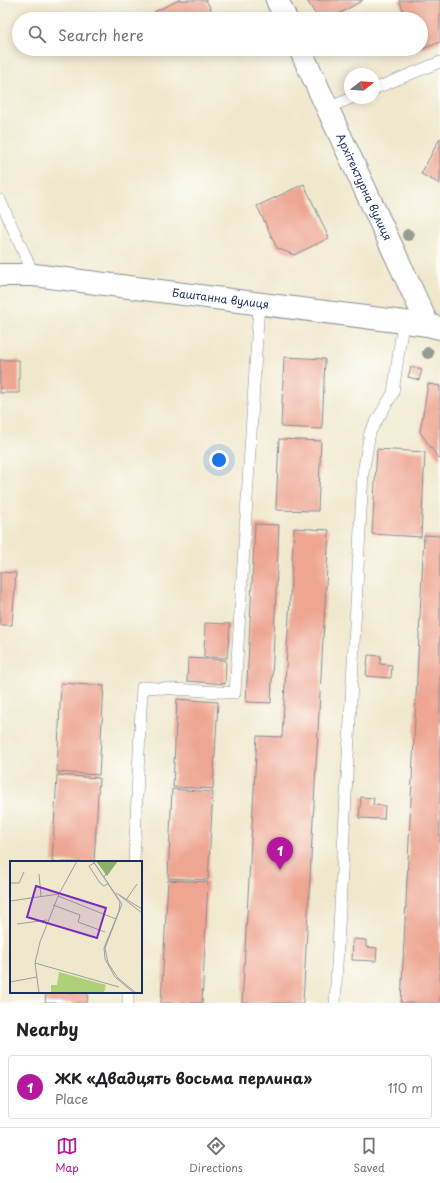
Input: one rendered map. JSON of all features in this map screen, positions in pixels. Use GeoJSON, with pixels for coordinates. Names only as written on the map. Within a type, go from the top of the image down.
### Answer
{"type":"FeatureCollection","features":[{"type":"Feature","properties":{"kind":"street"},"geometry":{"type":"LineString","coordinates":[[277,0],[283,12]]}},
{"type":"Feature","properties":{"kind":"street","name":"Архітектурна вулиця"},"geometry":{"type":"LineString","coordinates":[[303,56],[434,327]]}},
{"type":"Feature","properties":{"kind":"street","name":"Баштанна вулиця"},"geometry":{"type":"LineString","coordinates":[[0,275],[34,275],[434,327]]}},
{"type":"Feature","properties":{"kind":"lane"},"geometry":{"type":"LineString","coordinates":[[380,87],[440,62]]}},
{"type":"Feature","properties":{"kind":"lane"},"geometry":{"type":"LineString","coordinates":[[327,108],[344,101]]}},
{"type":"Feature","properties":{"kind":"lane"},"geometry":{"type":"LineString","coordinates":[[0,200],[34,275]]}},
{"type":"Feature","properties":{"kind":"lane"},"geometry":{"type":"LineString","coordinates":[[134,861],[142,687],[235,693],[259,304]]}},
{"type":"Feature","properties":{"kind":"lane"},"geometry":{"type":"LineString","coordinates":[[335,1003],[363,473],[370,432],[393,393],[404,322]]}},
{"type":"Feature","properties":{"kind":"building"},"geometry":{"type":"Polygon","coordinates":[[[179,0],[206,0],[212,12],[154,12],[179,0]]]}},
{"type":"Feature","properties":{"kind":"building"},"geometry":{"type":"Polygon","coordinates":[[[307,0],[363,0],[342,12],[314,12],[307,0]]]}},
{"type":"Feature","properties":{"kind":"building"},"geometry":{"type":"Polygon","coordinates":[[[399,0],[440,0],[440,42],[428,47],[428,12],[404,12],[399,0]]]}},
{"type":"Feature","properties":{"kind":"building"},"geometry":{"type":"Polygon","coordinates":[[[440,138],[440,184],[421,174],[440,138]]]}},
{"type":"Feature","properties":{"kind":"building"},"geometry":{"type":"Polygon","coordinates":[[[304,184],[329,238],[294,255],[277,248],[257,206],[304,184]]]}},
{"type":"Feature","properties":{"kind":"building"},"geometry":{"type":"Polygon","coordinates":[[[284,357],[325,359],[322,429],[281,427],[284,357]]]}},
{"type":"Feature","properties":{"kind":"building"},"geometry":{"type":"Polygon","coordinates":[[[0,360],[19,360],[19,393],[0,393],[0,360]]]}},
{"type":"Feature","properties":{"kind":"building"},"geometry":{"type":"Polygon","coordinates":[[[411,367],[422,370],[419,380],[408,377],[411,367]]]}},
{"type":"Feature","properties":{"kind":"building"},"geometry":{"type":"Polygon","coordinates":[[[428,384],[440,386],[440,459],[420,432],[428,384]]]}},
{"type":"Feature","properties":{"kind":"building"},"geometry":{"type":"Polygon","coordinates":[[[279,439],[321,441],[318,511],[276,510],[279,439]]]}},
{"type":"Feature","properties":{"kind":"building"},"geometry":{"type":"Polygon","coordinates":[[[377,449],[425,452],[421,537],[372,534],[377,449]]]}},
{"type":"Feature","properties":{"kind":"building"},"geometry":{"type":"Polygon","coordinates":[[[255,524],[279,525],[271,703],[246,702],[255,524]]]}},
{"type":"Feature","properties":{"kind":"building"},"geometry":{"type":"Polygon","coordinates":[[[294,528],[329,530],[303,1003],[242,1003],[257,736],[282,737],[294,528]]]}},
{"type":"Feature","properties":{"kind":"building"},"geometry":{"type":"Polygon","coordinates":[[[424,535],[440,536],[440,1003],[401,1003],[424,535]]]}},
{"type":"Feature","properties":{"kind":"building"},"geometry":{"type":"Polygon","coordinates":[[[0,572],[16,573],[12,625],[0,625],[0,572]]]}},
{"type":"Feature","properties":{"kind":"building"},"geometry":{"type":"Polygon","coordinates":[[[205,623],[230,624],[227,658],[204,657],[205,623]]]}},
{"type":"Feature","properties":{"kind":"building"},"geometry":{"type":"Polygon","coordinates":[[[368,655],[381,656],[380,664],[392,665],[391,678],[366,676],[368,655]]]}},
{"type":"Feature","properties":{"kind":"building"},"geometry":{"type":"Polygon","coordinates":[[[188,658],[226,660],[225,684],[187,681],[188,658]]]}},
{"type":"Feature","properties":{"kind":"building"},"geometry":{"type":"Polygon","coordinates":[[[61,683],[104,686],[99,775],[57,772],[61,683]]]}},
{"type":"Feature","properties":{"kind":"building"},"geometry":{"type":"Polygon","coordinates":[[[177,699],[218,702],[213,789],[173,787],[177,699]]]}},
{"type":"Feature","properties":{"kind":"building"},"geometry":{"type":"Polygon","coordinates":[[[57,775],[99,778],[94,861],[52,861],[57,775]]]}},
{"type":"Feature","properties":{"kind":"building"},"geometry":{"type":"Polygon","coordinates":[[[172,789],[213,792],[208,880],[168,878],[172,789]]]}},
{"type":"Feature","properties":{"kind":"building"},"geometry":{"type":"Polygon","coordinates":[[[361,797],[374,798],[373,805],[385,806],[384,819],[359,818],[361,797]]]}},
{"type":"Feature","properties":{"kind":"building"},"geometry":{"type":"Polygon","coordinates":[[[168,880],[208,882],[202,1003],[161,1003],[168,880]]]}},
{"type":"Feature","properties":{"kind":"building"},"geometry":{"type":"Polygon","coordinates":[[[353,939],[366,940],[366,947],[377,948],[376,961],[352,960],[353,939]]]}},
{"type":"Feature","properties":{"kind":"building"},"geometry":{"type":"Polygon","coordinates":[[[46,993],[88,993],[87,1003],[45,1003],[46,993]]]}},
{"type":"Feature","properties":{"kind":"place","name":"ЖК «Двадцять восьма перлина»"},"geometry":{"type":"Point","coordinates":[280,870]}}]}
